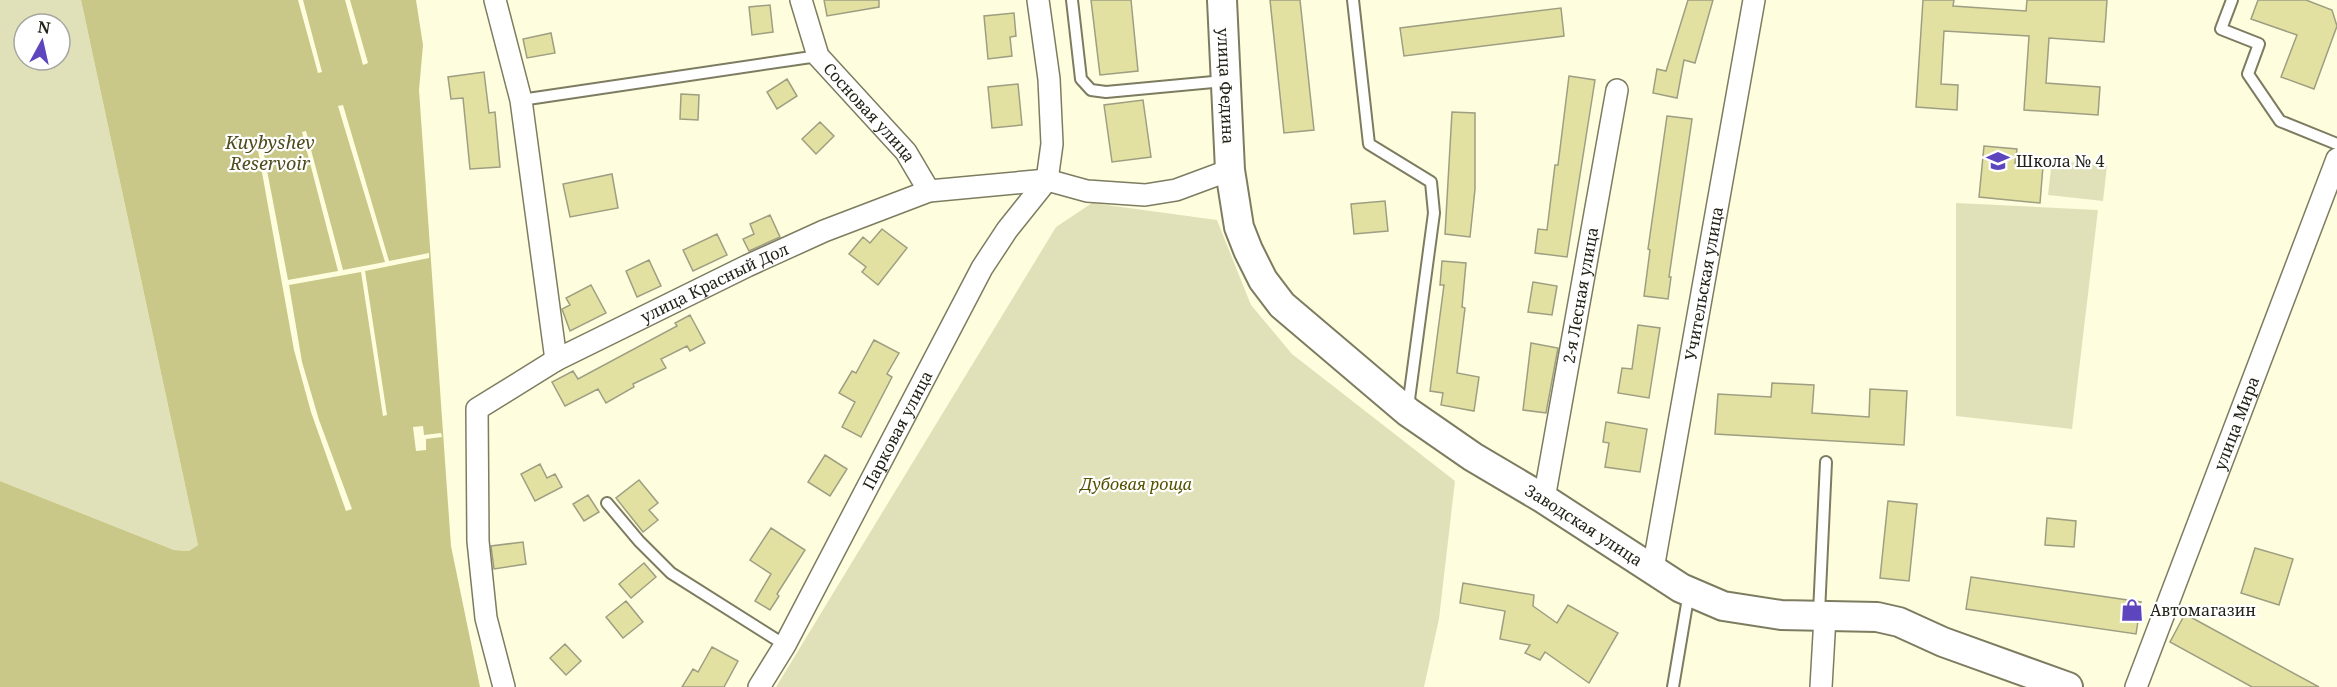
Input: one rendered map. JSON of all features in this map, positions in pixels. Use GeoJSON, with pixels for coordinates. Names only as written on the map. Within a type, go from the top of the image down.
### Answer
{"type":"FeatureCollection","features":[{"type":"Feature","properties":{"kind":"main road","name":"улица Федина"},"geometry":{"type":"LineString","coordinates":[[1222,0],[1230,170]]}},
{"type":"Feature","properties":{"kind":"main road","name":"Заводская улица"},"geometry":{"type":"LineString","coordinates":[[1230,170],[1239,228],[1263,280],[1282,305],[1408,412],[1473,457],[1544,499],[1653,569],[1689,591],[1724,606],[1822,617],[1877,617],[1899,622],[1943,642],[2068,687]]}},
{"type":"Feature","properties":{"kind":"street"},"geometry":{"type":"LineString","coordinates":[[495,0],[521,100],[556,360]]}},
{"type":"Feature","properties":{"kind":"street","name":"Сосновая улица"},"geometry":{"type":"LineString","coordinates":[[801,0],[818,56],[906,152],[929,191]]}},
{"type":"Feature","properties":{"kind":"street"},"geometry":{"type":"LineString","coordinates":[[1038,0],[1049,79],[1052,133],[1047,180]]}},
{"type":"Feature","properties":{"kind":"street","name":"Учительская улица"},"geometry":{"type":"LineString","coordinates":[[1653,569],[1754,0]]}},
{"type":"Feature","properties":{"kind":"street","name":"2-я Лесная улица"},"geometry":{"type":"LineString","coordinates":[[1544,499],[1617,90]]}},
{"type":"Feature","properties":{"kind":"street","name":"улица Мира"},"geometry":{"type":"LineString","coordinates":[[2136,687],[2337,159]]}},
{"type":"Feature","properties":{"kind":"street","name":"улица Красный Дол"},"geometry":{"type":"LineString","coordinates":[[504,687],[486,618],[478,541],[477,409],[556,360],[747,266],[824,231],[929,191],[1047,180],[1087,191],[1145,195],[1176,190],[1230,170]]}},
{"type":"Feature","properties":{"kind":"street","name":"Парковая улица"},"geometry":{"type":"LineString","coordinates":[[759,687],[785,645],[982,268],[1007,230],[1047,180]]}},
{"type":"Feature","properties":{"kind":"street"},"geometry":{"type":"LineString","coordinates":[[1821,687],[1822,617]]}},
{"type":"Feature","properties":{"kind":"lane"},"geometry":{"type":"LineString","coordinates":[[1072,0],[1081,79],[1091,90],[1106,92],[1225,81]]}},
{"type":"Feature","properties":{"kind":"lane"},"geometry":{"type":"LineString","coordinates":[[1353,0],[1369,144],[1431,182],[1434,213],[1408,412]]}},
{"type":"Feature","properties":{"kind":"lane"},"geometry":{"type":"LineString","coordinates":[[2232,0],[2220,29],[2259,44],[2248,74],[2280,121],[2337,144]]}},
{"type":"Feature","properties":{"kind":"lane"},"geometry":{"type":"LineString","coordinates":[[521,100],[818,56]]}},
{"type":"Feature","properties":{"kind":"lane"},"geometry":{"type":"LineString","coordinates":[[1822,617],[1826,462]]}},
{"type":"Feature","properties":{"kind":"lane"},"geometry":{"type":"LineString","coordinates":[[607,503],[639,541],[671,573],[785,645]]}},
{"type":"Feature","properties":{"kind":"lane"},"geometry":{"type":"LineString","coordinates":[[1672,687],[1689,591]]}},
{"type":"Feature","properties":{"kind":"green space"},"geometry":{"type":"Polygon","coordinates":[[[0,0],[81,0],[198,545],[189,551],[174,550],[0,481],[0,0]]]}},
{"type":"Feature","properties":{"kind":"green space"},"geometry":{"type":"Polygon","coordinates":[[[2052,160],[2107,166],[2103,201],[2048,195],[2052,160]]]}},
{"type":"Feature","properties":{"kind":"green space","name":"Дубовая роща"},"geometry":{"type":"Polygon","coordinates":[[[1092,203],[1217,220],[1251,305],[1292,354],[1455,481],[1439,619],[1424,687],[776,687],[1056,227],[1092,203]]]}},
{"type":"Feature","properties":{"kind":"green space"},"geometry":{"type":"Polygon","coordinates":[[[1956,203],[2098,210],[2072,429],[1956,416],[1956,203]]]}},
{"type":"Feature","properties":{"kind":"water","name":"Kuybyshev Reservoir"},"geometry":{"type":"Polygon","coordinates":[[[81,0],[416,0],[423,45],[419,90],[451,546],[480,687],[0,687],[0,481],[174,550],[189,551],[198,545],[81,0]]]}},
{"type":"Feature","properties":{"kind":"pier"},"geometry":{"type":"Polygon","coordinates":[[[298,0],[303,0],[322,72],[318,73],[298,0]]]}},
{"type":"Feature","properties":{"kind":"pier"},"geometry":{"type":"Polygon","coordinates":[[[345,0],[350,0],[368,63],[363,65],[345,0]]]}},
{"type":"Feature","properties":{"kind":"pier"},"geometry":{"type":"Polygon","coordinates":[[[343,105],[389,261],[429,253],[429,258],[365,271],[387,415],[383,416],[361,272],[289,285],[302,362],[319,420],[352,509],[346,511],[311,412],[294,350],[256,139],[261,139],[288,280],[338,271],[302,132],[306,131],[343,270],[385,262],[338,106],[343,105]]]}},
{"type":"Feature","properties":{"kind":"pier"},"geometry":{"type":"Polygon","coordinates":[[[423,426],[424,435],[441,433],[442,437],[426,439],[426,450],[416,451],[413,427],[423,426]]]}},
{"type":"Feature","properties":{"kind":"building"},"geometry":{"type":"Polygon","coordinates":[[[824,0],[879,0],[879,7],[827,16],[824,0]]]}},
{"type":"Feature","properties":{"kind":"building"},"geometry":{"type":"Polygon","coordinates":[[[1091,0],[1131,0],[1138,71],[1100,75],[1091,0]]]}},
{"type":"Feature","properties":{"kind":"building"},"geometry":{"type":"Polygon","coordinates":[[[1270,0],[1300,0],[1314,130],[1284,133],[1270,0]]]}},
{"type":"Feature","properties":{"kind":"building"},"geometry":{"type":"Polygon","coordinates":[[[1688,0],[1713,0],[1695,63],[1684,60],[1677,98],[1653,93],[1657,69],[1666,71],[1688,0]]]}},
{"type":"Feature","properties":{"kind":"building"},"geometry":{"type":"Polygon","coordinates":[[[1923,0],[1954,0],[1953,6],[2026,11],[2027,0],[2107,0],[2104,42],[2049,38],[2046,83],[2100,87],[2098,115],[2024,110],[2029,36],[1944,31],[1941,84],[1958,85],[1957,110],[1916,107],[1923,0]]]}},
{"type":"Feature","properties":{"kind":"building"},"geometry":{"type":"Polygon","coordinates":[[[2258,0],[2306,0],[2332,10],[2337,26],[2314,89],[2281,77],[2297,35],[2251,19],[2258,0]]]}},
{"type":"Feature","properties":{"kind":"building"},"geometry":{"type":"Polygon","coordinates":[[[770,5],[773,32],[752,35],[749,7],[770,5]]]}},
{"type":"Feature","properties":{"kind":"building"},"geometry":{"type":"Polygon","coordinates":[[[1561,8],[1564,36],[1404,56],[1400,28],[1561,8]]]}},
{"type":"Feature","properties":{"kind":"building"},"geometry":{"type":"Polygon","coordinates":[[[1014,13],[1016,36],[1010,37],[1012,56],[988,59],[984,16],[1014,13]]]}},
{"type":"Feature","properties":{"kind":"building"},"geometry":{"type":"Polygon","coordinates":[[[551,33],[555,53],[527,58],[523,39],[551,33]]]}},
{"type":"Feature","properties":{"kind":"building"},"geometry":{"type":"Polygon","coordinates":[[[484,72],[489,113],[495,112],[500,167],[470,169],[463,98],[451,99],[448,77],[484,72]]]}},
{"type":"Feature","properties":{"kind":"building"},"geometry":{"type":"Polygon","coordinates":[[[1569,76],[1595,80],[1567,257],[1535,253],[1538,229],[1547,230],[1569,76]]]}},
{"type":"Feature","properties":{"kind":"building"},"geometry":{"type":"Polygon","coordinates":[[[787,79],[797,96],[777,109],[767,92],[787,79]]]}},
{"type":"Feature","properties":{"kind":"building"},"geometry":{"type":"Polygon","coordinates":[[[1018,84],[1022,125],[992,128],[988,87],[1018,84]]]}},
{"type":"Feature","properties":{"kind":"building"},"geometry":{"type":"Polygon","coordinates":[[[681,94],[699,95],[698,120],[680,119],[681,94]]]}},
{"type":"Feature","properties":{"kind":"building"},"geometry":{"type":"Polygon","coordinates":[[[1143,100],[1151,157],[1112,162],[1104,105],[1143,100]]]}},
{"type":"Feature","properties":{"kind":"building"},"geometry":{"type":"Polygon","coordinates":[[[1452,112],[1475,113],[1475,189],[1470,237],[1445,234],[1452,112]]]}},
{"type":"Feature","properties":{"kind":"building"},"geometry":{"type":"Polygon","coordinates":[[[1667,116],[1692,119],[1669,277],[1671,277],[1668,299],[1644,296],[1650,250],[1648,249],[1667,116]]]}},
{"type":"Feature","properties":{"kind":"building"},"geometry":{"type":"Polygon","coordinates":[[[820,122],[834,136],[816,154],[802,139],[820,122]]]}},
{"type":"Feature","properties":{"kind":"building"},"geometry":{"type":"Polygon","coordinates":[[[1984,146],[2017,149],[2015,163],[2043,166],[2040,203],[1979,197],[1984,146]]]}},
{"type":"Feature","properties":{"kind":"building"},"geometry":{"type":"Polygon","coordinates":[[[612,174],[618,208],[570,217],[563,184],[612,174]]]}},
{"type":"Feature","properties":{"kind":"building"},"geometry":{"type":"Polygon","coordinates":[[[1385,201],[1388,231],[1354,234],[1351,204],[1385,201]]]}},
{"type":"Feature","properties":{"kind":"building"},"geometry":{"type":"Polygon","coordinates":[[[770,215],[780,237],[749,251],[743,239],[754,234],[750,224],[770,215]]]}},
{"type":"Feature","properties":{"kind":"building"},"geometry":{"type":"Polygon","coordinates":[[[882,229],[907,248],[878,285],[862,272],[866,267],[849,254],[863,237],[870,243],[882,229]]]}},
{"type":"Feature","properties":{"kind":"building"},"geometry":{"type":"Polygon","coordinates":[[[717,234],[727,255],[693,271],[683,250],[717,234]]]}},
{"type":"Feature","properties":{"kind":"building"},"geometry":{"type":"Polygon","coordinates":[[[649,260],[661,286],[637,297],[626,271],[649,260]]]}},
{"type":"Feature","properties":{"kind":"building"},"geometry":{"type":"Polygon","coordinates":[[[1442,261],[1466,263],[1462,307],[1465,308],[1457,373],[1479,377],[1474,411],[1441,405],[1443,393],[1430,391],[1444,285],[1440,285],[1442,261]]]}},
{"type":"Feature","properties":{"kind":"building"},"geometry":{"type":"Polygon","coordinates":[[[1533,282],[1557,286],[1552,315],[1528,312],[1533,282]]]}},
{"type":"Feature","properties":{"kind":"building"},"geometry":{"type":"Polygon","coordinates":[[[591,285],[606,313],[570,331],[562,309],[570,305],[566,298],[591,285]]]}},
{"type":"Feature","properties":{"kind":"building"},"geometry":{"type":"Polygon","coordinates":[[[690,315],[705,343],[690,351],[687,346],[661,359],[666,368],[633,384],[634,387],[606,403],[598,389],[565,406],[552,382],[573,371],[578,379],[677,326],[675,323],[690,315]]]}},
{"type":"Feature","properties":{"kind":"building"},"geometry":{"type":"Polygon","coordinates":[[[1638,325],[1660,328],[1649,398],[1618,393],[1622,368],[1632,369],[1638,325]]]}},
{"type":"Feature","properties":{"kind":"building"},"geometry":{"type":"Polygon","coordinates":[[[874,340],[899,353],[887,374],[892,377],[861,437],[842,427],[855,402],[839,393],[852,371],[856,373],[874,340]]]}},
{"type":"Feature","properties":{"kind":"building"},"geometry":{"type":"Polygon","coordinates":[[[1531,343],[1558,348],[1546,413],[1523,410],[1531,343]]]}},
{"type":"Feature","properties":{"kind":"building"},"geometry":{"type":"Polygon","coordinates":[[[1772,383],[1814,385],[1812,413],[1869,417],[1870,389],[1907,391],[1904,445],[1715,434],[1718,394],[1771,397],[1772,383]]]}},
{"type":"Feature","properties":{"kind":"building"},"geometry":{"type":"Polygon","coordinates":[[[1606,422],[1647,429],[1640,472],[1605,467],[1609,443],[1603,442],[1606,422]]]}},
{"type":"Feature","properties":{"kind":"building"},"geometry":{"type":"Polygon","coordinates":[[[825,455],[847,469],[830,496],[808,482],[825,455]]]}},
{"type":"Feature","properties":{"kind":"building"},"geometry":{"type":"Polygon","coordinates":[[[540,464],[547,478],[555,474],[562,487],[535,501],[521,474],[540,464]]]}},
{"type":"Feature","properties":{"kind":"building"},"geometry":{"type":"Polygon","coordinates":[[[639,480],[658,503],[649,510],[658,520],[643,532],[616,498],[639,480]]]}},
{"type":"Feature","properties":{"kind":"building"},"geometry":{"type":"Polygon","coordinates":[[[588,495],[599,512],[584,521],[573,504],[588,495]]]}},
{"type":"Feature","properties":{"kind":"building"},"geometry":{"type":"Polygon","coordinates":[[[1888,501],[1917,504],[1909,581],[1880,578],[1888,501]]]}},
{"type":"Feature","properties":{"kind":"building"},"geometry":{"type":"Polygon","coordinates":[[[2047,518],[2076,521],[2074,547],[2045,545],[2047,518]]]}},
{"type":"Feature","properties":{"kind":"building"},"geometry":{"type":"Polygon","coordinates":[[[771,528],[805,550],[777,594],[779,596],[770,610],[755,601],[771,574],[750,560],[771,528]]]}},
{"type":"Feature","properties":{"kind":"building"},"geometry":{"type":"Polygon","coordinates":[[[523,542],[526,564],[494,569],[491,546],[523,542]]]}},
{"type":"Feature","properties":{"kind":"building"},"geometry":{"type":"Polygon","coordinates":[[[2255,548],[2293,559],[2279,605],[2241,593],[2255,548]]]}},
{"type":"Feature","properties":{"kind":"building"},"geometry":{"type":"Polygon","coordinates":[[[644,563],[656,577],[631,598],[619,584],[644,563]]]}},
{"type":"Feature","properties":{"kind":"building"},"geometry":{"type":"Polygon","coordinates":[[[1971,577],[2141,602],[2136,634],[1966,609],[1971,577]]]}},
{"type":"Feature","properties":{"kind":"building"},"geometry":{"type":"Polygon","coordinates":[[[1463,583],[1534,595],[1533,606],[1557,623],[1568,605],[1618,633],[1589,683],[1545,652],[1540,660],[1525,653],[1530,645],[1500,639],[1505,611],[1460,603],[1463,583]]]}},
{"type":"Feature","properties":{"kind":"building"},"geometry":{"type":"Polygon","coordinates":[[[626,601],[643,622],[623,638],[606,617],[626,601]]]}},
{"type":"Feature","properties":{"kind":"building"},"geometry":{"type":"Polygon","coordinates":[[[2185,614],[2319,687],[2252,687],[2170,642],[2185,614]]]}},
{"type":"Feature","properties":{"kind":"building"},"geometry":{"type":"Polygon","coordinates":[[[565,644],[581,661],[566,675],[550,658],[565,644]]]}},
{"type":"Feature","properties":{"kind":"building"},"geometry":{"type":"Polygon","coordinates":[[[712,647],[738,661],[724,687],[682,687],[693,669],[698,672],[712,647]]]}},
{"type":"Feature","properties":{"kind":"place","name":"Школа № 4"},"geometry":{"type":"Point","coordinates":[1998,161]}},
{"type":"Feature","properties":{"kind":"place","name":"Автомагазин"},"geometry":{"type":"Point","coordinates":[2132,610]}}]}
